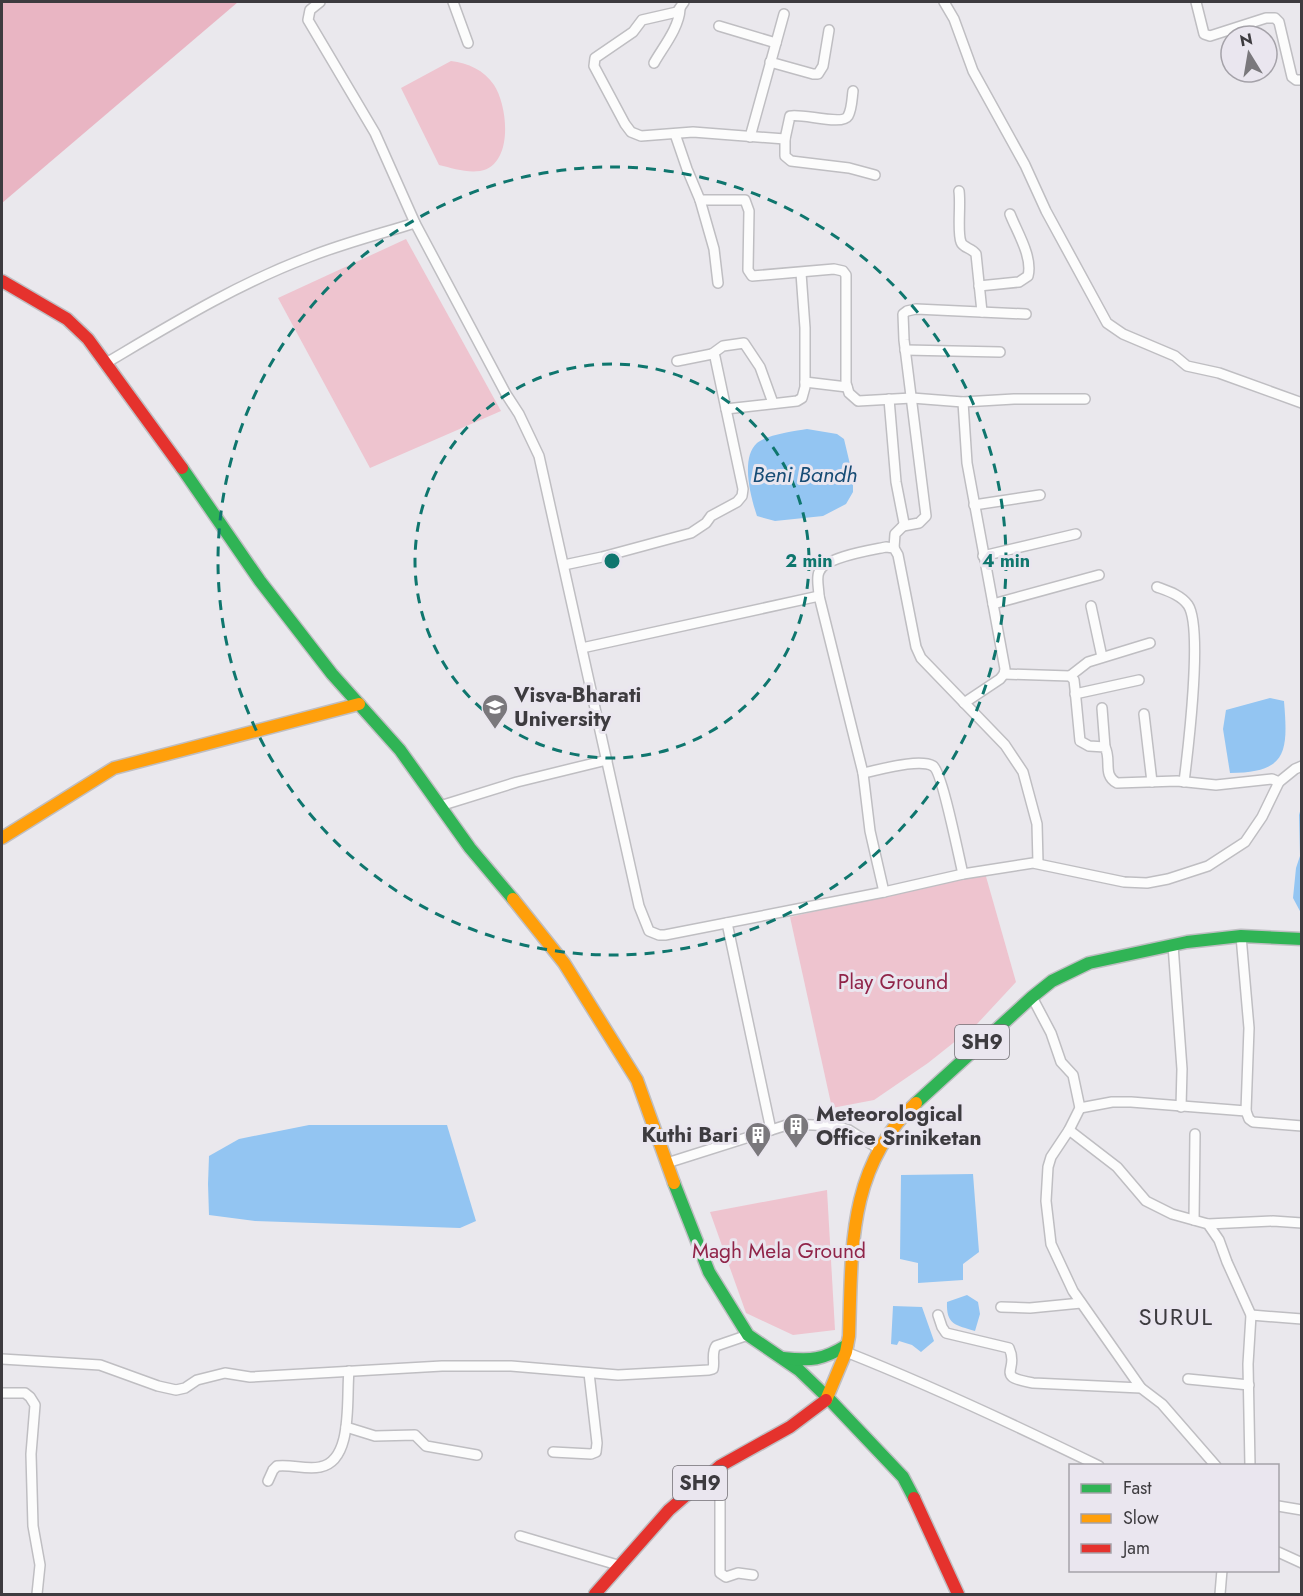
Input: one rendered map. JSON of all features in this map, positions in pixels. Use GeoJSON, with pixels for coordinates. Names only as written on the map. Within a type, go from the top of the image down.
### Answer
{"type":"FeatureCollection","features":[{"type":"Feature","properties":{"kind":"main road"},"geometry":{"type":"LineString","coordinates":[[2,281],[39,301],[67,320],[88,339],[260,580],[332,674],[400,750],[470,848],[564,963],[637,1080],[709,1272],[748,1335],[799,1370],[903,1477],[958,1594]]}},
{"type":"Feature","properties":{"kind":"main road"},"geometry":{"type":"LineString","coordinates":[[2,838],[93,780],[121,765],[359,704]]}},
{"type":"Feature","properties":{"kind":"main road","name":"SH9"},"geometry":{"type":"LineString","coordinates":[[595,1594],[669,1510],[720,1466],[790,1427],[828,1398],[847,1349],[853,1232],[864,1181],[879,1149],[904,1114],[1032,997],[1052,981],[1089,963],[1173,945],[1241,936],[1302,939]]}},
{"type":"Feature","properties":{"kind":"main road"},"geometry":{"type":"LineString","coordinates":[[783,1358],[816,1361],[847,1349]]}},
{"type":"Feature","properties":{"kind":"street"},"geometry":{"type":"LineString","coordinates":[[320,2],[310,10],[308,20],[375,133],[415,223],[506,394],[519,414],[539,456],[639,906],[649,931],[665,935],[963,874],[1038,863],[1124,882],[1147,883],[1191,872],[1208,866],[1245,842],[1262,817],[1279,782],[1302,766]]}},
{"type":"Feature","properties":{"kind":"street"},"geometry":{"type":"LineString","coordinates":[[453,2],[468,44]]}},
{"type":"Feature","properties":{"kind":"street"},"geometry":{"type":"LineString","coordinates":[[944,2],[954,19],[973,71],[1025,165],[1089,293],[1107,323],[1123,334],[1175,356],[1187,366],[1219,373],[1302,402]]}},
{"type":"Feature","properties":{"kind":"street"},"geometry":{"type":"LineString","coordinates":[[1196,2],[1204,34],[1210,36],[1266,18],[1275,18],[1279,22],[1292,77],[1302,80]]}},
{"type":"Feature","properties":{"kind":"street"},"geometry":{"type":"LineString","coordinates":[[654,63],[675,26],[682,5]]}},
{"type":"Feature","properties":{"kind":"street"},"geometry":{"type":"LineString","coordinates":[[682,5],[672,14],[642,21],[633,32],[601,52],[593,61],[604,87],[631,132],[647,137],[693,132],[784,140]]}},
{"type":"Feature","properties":{"kind":"street"},"geometry":{"type":"LineString","coordinates":[[750,137],[784,14]]}},
{"type":"Feature","properties":{"kind":"street"},"geometry":{"type":"LineString","coordinates":[[719,26],[776,43]]}},
{"type":"Feature","properties":{"kind":"street"},"geometry":{"type":"LineString","coordinates":[[770,62],[818,74],[823,66],[829,30]]}},
{"type":"Feature","properties":{"kind":"street"},"geometry":{"type":"LineString","coordinates":[[853,91],[848,116],[845,119],[793,115],[789,118],[784,140],[785,156],[791,161],[849,168],[875,175]]}},
{"type":"Feature","properties":{"kind":"street"},"geometry":{"type":"LineString","coordinates":[[675,134],[700,200],[714,249],[718,283]]}},
{"type":"Feature","properties":{"kind":"street"},"geometry":{"type":"LineString","coordinates":[[959,191],[960,240],[964,246],[975,251],[982,312]]}},
{"type":"Feature","properties":{"kind":"street"},"geometry":{"type":"LineString","coordinates":[[700,200],[745,200],[749,211],[748,270],[752,276],[834,269],[846,274],[847,387],[858,401],[912,398],[963,402],[1085,399]]}},
{"type":"Feature","properties":{"kind":"street"},"geometry":{"type":"LineString","coordinates":[[979,286],[1019,282],[1028,276],[1030,269],[1026,254],[1010,214]]}},
{"type":"Feature","properties":{"kind":"street"},"geometry":{"type":"LineString","coordinates":[[106,363],[199,308],[267,274],[328,250],[415,223]]}},
{"type":"Feature","properties":{"kind":"street"},"geometry":{"type":"LineString","coordinates":[[726,409],[797,401],[802,398],[805,382],[805,328],[801,273]]}},
{"type":"Feature","properties":{"kind":"street"},"geometry":{"type":"LineString","coordinates":[[1026,314],[916,309],[907,311],[902,320],[926,516],[919,523],[903,526],[895,534],[894,548],[898,555],[916,647],[921,658],[1009,750],[1023,772],[1037,824],[1038,863]]}},
{"type":"Feature","properties":{"kind":"street"},"geometry":{"type":"LineString","coordinates":[[677,361],[712,354],[723,346],[744,343],[760,367],[773,403]]}},
{"type":"Feature","properties":{"kind":"street"},"geometry":{"type":"LineString","coordinates":[[905,350],[1000,352]]}},
{"type":"Feature","properties":{"kind":"street"},"geometry":{"type":"LineString","coordinates":[[564,565],[691,533],[706,523],[711,516],[737,502],[742,496],[743,489],[718,364],[712,354]]}},
{"type":"Feature","properties":{"kind":"street"},"geometry":{"type":"LineString","coordinates":[[805,382],[847,387]]}},
{"type":"Feature","properties":{"kind":"street"},"geometry":{"type":"LineString","coordinates":[[889,399],[896,482],[903,526]]}},
{"type":"Feature","properties":{"kind":"street"},"geometry":{"type":"LineString","coordinates":[[963,402],[967,464],[1005,674]]}},
{"type":"Feature","properties":{"kind":"street"},"geometry":{"type":"LineString","coordinates":[[974,505],[1040,495]]}},
{"type":"Feature","properties":{"kind":"street"},"geometry":{"type":"LineString","coordinates":[[983,556],[1076,534]]}},
{"type":"Feature","properties":{"kind":"street"},"geometry":{"type":"LineString","coordinates":[[884,892],[870,831],[863,773],[819,596],[818,572],[823,565],[833,560],[886,547],[894,548]]}},
{"type":"Feature","properties":{"kind":"street"},"geometry":{"type":"LineString","coordinates":[[993,604],[1099,575]]}},
{"type":"Feature","properties":{"kind":"street"},"geometry":{"type":"LineString","coordinates":[[1156,587],[1173,592],[1188,604],[1193,615],[1195,635],[1190,727],[1184,782]]}},
{"type":"Feature","properties":{"kind":"street"},"geometry":{"type":"LineString","coordinates":[[582,648],[819,596]]}},
{"type":"Feature","properties":{"kind":"street"},"geometry":{"type":"LineString","coordinates":[[1091,606],[1102,657]]}},
{"type":"Feature","properties":{"kind":"street"},"geometry":{"type":"LineString","coordinates":[[964,703],[1005,674],[1071,676],[1080,667],[1102,657],[1150,643]]}},
{"type":"Feature","properties":{"kind":"street"},"geometry":{"type":"LineString","coordinates":[[1071,676],[1074,680],[1080,741],[1089,746],[1105,747]]}},
{"type":"Feature","properties":{"kind":"street"},"geometry":{"type":"LineString","coordinates":[[1075,694],[1139,680]]}},
{"type":"Feature","properties":{"kind":"street"},"geometry":{"type":"LineString","coordinates":[[1102,708],[1108,774],[1110,779],[1117,783],[1184,782],[1216,785],[1272,779],[1279,782]]}},
{"type":"Feature","properties":{"kind":"street"},"geometry":{"type":"LineString","coordinates":[[1144,714],[1152,782]]}},
{"type":"Feature","properties":{"kind":"street"},"geometry":{"type":"LineString","coordinates":[[440,806],[517,782],[607,760]]}},
{"type":"Feature","properties":{"kind":"street"},"geometry":{"type":"LineString","coordinates":[[863,773],[920,763],[932,765],[936,769],[963,874]]}},
{"type":"Feature","properties":{"kind":"street"},"geometry":{"type":"LineString","coordinates":[[727,923],[771,1130]]}},
{"type":"Feature","properties":{"kind":"street"},"geometry":{"type":"LineString","coordinates":[[1241,936],[1249,1028],[1246,1111],[1253,1122],[1302,1126]]}},
{"type":"Feature","properties":{"kind":"street"},"geometry":{"type":"LineString","coordinates":[[1173,945],[1182,1069],[1181,1107]]}},
{"type":"Feature","properties":{"kind":"street"},"geometry":{"type":"LineString","coordinates":[[1032,997],[1051,1033],[1061,1062],[1073,1075],[1080,1108],[1051,1157],[1046,1177],[1046,1209],[1054,1254],[1073,1291],[1141,1388],[1162,1404],[1214,1464]]}},
{"type":"Feature","properties":{"kind":"street"},"geometry":{"type":"LineString","coordinates":[[1080,1108],[1112,1102],[1131,1102],[1246,1111]]}},
{"type":"Feature","properties":{"kind":"street"},"geometry":{"type":"LineString","coordinates":[[667,1163],[797,1124],[836,1126],[849,1130],[879,1149]]}},
{"type":"Feature","properties":{"kind":"street"},"geometry":{"type":"LineString","coordinates":[[1069,1130],[1117,1167],[1146,1201],[1172,1214],[1208,1224],[1273,1221],[1302,1223]]}},
{"type":"Feature","properties":{"kind":"street"},"geometry":{"type":"LineString","coordinates":[[1194,1220],[1195,1134]]}},
{"type":"Feature","properties":{"kind":"street"},"geometry":{"type":"LineString","coordinates":[[1208,1224],[1219,1240],[1251,1315],[1248,1364],[1250,1464]]}},
{"type":"Feature","properties":{"kind":"street"},"geometry":{"type":"LineString","coordinates":[[1001,1307],[1030,1308],[1082,1303]]}},
{"type":"Feature","properties":{"kind":"street"},"geometry":{"type":"LineString","coordinates":[[938,1315],[946,1333],[1009,1348],[1011,1360],[1009,1373],[1016,1380],[1033,1383],[1141,1388]]}},
{"type":"Feature","properties":{"kind":"street"},"geometry":{"type":"LineString","coordinates":[[1251,1315],[1302,1319]]}},
{"type":"Feature","properties":{"kind":"street"},"geometry":{"type":"LineString","coordinates":[[2,1359],[100,1365],[158,1386],[176,1390],[185,1388],[197,1380],[225,1373],[250,1377],[432,1366],[511,1366],[618,1376],[713,1369],[716,1347],[748,1335]]}},
{"type":"Feature","properties":{"kind":"street"},"geometry":{"type":"LineString","coordinates":[[847,1349],[971,1404],[1095,1464]]}},
{"type":"Feature","properties":{"kind":"street"},"geometry":{"type":"LineString","coordinates":[[268,1481],[277,1466],[313,1468],[325,1466],[341,1448],[346,1427],[349,1371]]}},
{"type":"Feature","properties":{"kind":"street"},"geometry":{"type":"LineString","coordinates":[[552,1452],[591,1454],[596,1452],[597,1443],[588,1373]]}},
{"type":"Feature","properties":{"kind":"street"},"geometry":{"type":"LineString","coordinates":[[1188,1378],[1249,1385]]}},
{"type":"Feature","properties":{"kind":"street"},"geometry":{"type":"LineString","coordinates":[[2,1393],[25,1393],[34,1405],[33,1526],[40,1565],[37,1594]]}},
{"type":"Feature","properties":{"kind":"street"},"geometry":{"type":"LineString","coordinates":[[346,1427],[375,1436],[415,1435],[426,1446],[477,1455]]}},
{"type":"Feature","properties":{"kind":"street"},"geometry":{"type":"LineString","coordinates":[[720,1466],[720,1573],[726,1577],[742,1573],[753,1575]]}},
{"type":"Feature","properties":{"kind":"street"},"geometry":{"type":"LineString","coordinates":[[1279,1506],[1302,1510]]}},
{"type":"Feature","properties":{"kind":"street"},"geometry":{"type":"LineString","coordinates":[[520,1536],[621,1566]]}},
{"type":"Feature","properties":{"kind":"street"},"geometry":{"type":"LineString","coordinates":[[1279,1552],[1302,1563]]}},
{"type":"Feature","properties":{"kind":"street"},"geometry":{"type":"LineString","coordinates":[[1220,1594],[1222,1572]]}},
{"type":"Feature","properties":{"kind":"green space"},"geometry":{"type":"Polygon","coordinates":[[[451,61],[463,63],[480,71],[494,85],[499,94],[505,120],[503,147],[499,158],[491,166],[480,171],[464,171],[439,165],[401,88],[451,61]]]}},
{"type":"Feature","properties":{"kind":"green space"},"geometry":{"type":"Polygon","coordinates":[[[406,239],[501,411],[370,468],[278,298],[406,239]]]}},
{"type":"Feature","properties":{"kind":"green space","name":"Play Ground"},"geometry":{"type":"Polygon","coordinates":[[[985,873],[1016,982],[977,1024],[928,1063],[874,1100],[832,1108],[790,917],[985,873]]]}},
{"type":"Feature","properties":{"kind":"green space","name":"Magh Mela Ground"},"geometry":{"type":"Polygon","coordinates":[[[827,1190],[835,1330],[793,1335],[746,1313],[710,1212],[827,1190]]]}},
{"type":"Feature","properties":{"kind":"shaded area"},"geometry":{"type":"Polygon","coordinates":[[[2,2],[238,2],[2,203],[2,2]]]}},
{"type":"Feature","properties":{"kind":"water","name":"Beni Bandh"},"geometry":{"type":"Polygon","coordinates":[[[807,429],[837,434],[844,439],[853,477],[853,492],[846,504],[823,516],[775,521],[757,516],[748,478],[749,458],[752,450],[761,440],[807,429]]]}},
{"type":"Feature","properties":{"kind":"water"},"geometry":{"type":"Polygon","coordinates":[[[1270,698],[1284,701],[1285,733],[1280,756],[1274,763],[1263,769],[1230,773],[1223,729],[1226,710],[1270,698]]]}},
{"type":"Feature","properties":{"kind":"water"},"geometry":{"type":"Polygon","coordinates":[[[1301,808],[1302,913],[1293,898],[1296,868],[1300,856],[1299,815],[1301,808]]]}},
{"type":"Feature","properties":{"kind":"water"},"geometry":{"type":"Polygon","coordinates":[[[309,1125],[447,1125],[476,1221],[460,1228],[255,1221],[209,1215],[209,1156],[239,1139],[309,1125]]]}},
{"type":"Feature","properties":{"kind":"water"},"geometry":{"type":"Polygon","coordinates":[[[973,1174],[979,1252],[963,1264],[963,1280],[918,1283],[918,1263],[900,1259],[901,1175],[973,1174]]]}},
{"type":"Feature","properties":{"kind":"water"},"geometry":{"type":"Polygon","coordinates":[[[967,1295],[978,1302],[980,1314],[975,1331],[954,1323],[948,1315],[947,1302],[967,1295]]]}},
{"type":"Feature","properties":{"kind":"water"},"geometry":{"type":"Polygon","coordinates":[[[893,1306],[922,1307],[934,1341],[921,1352],[912,1345],[899,1341],[897,1345],[891,1344],[893,1306]]]}},
{"type":"Feature","properties":{"kind":"traffic: fast"},"geometry":{"type":"LineString","coordinates":[[182,468],[260,581],[332,674],[400,750],[470,848],[513,899]]}},
{"type":"Feature","properties":{"kind":"traffic: fast"},"geometry":{"type":"LineString","coordinates":[[916,1103],[1032,997],[1052,981],[1089,963],[1187,942],[1241,936],[1302,939]]}},
{"type":"Feature","properties":{"kind":"traffic: fast"},"geometry":{"type":"LineString","coordinates":[[674,1183],[709,1272],[748,1335],[799,1370],[828,1398],[903,1477],[914,1498]]}},
{"type":"Feature","properties":{"kind":"traffic: fast"},"geometry":{"type":"LineString","coordinates":[[783,1358],[816,1358],[831,1354],[847,1345]]}},
{"type":"Feature","properties":{"kind":"traffic: slow"},"geometry":{"type":"LineString","coordinates":[[2,838],[114,768],[359,704]]}},
{"type":"Feature","properties":{"kind":"traffic: slow"},"geometry":{"type":"LineString","coordinates":[[513,899],[564,963],[637,1080],[674,1183]]}},
{"type":"Feature","properties":{"kind":"traffic: slow"},"geometry":{"type":"LineString","coordinates":[[826,1400],[846,1352],[849,1336],[853,1241],[865,1182],[877,1154],[893,1128],[916,1103]]}},
{"type":"Feature","properties":{"kind":"traffic: jam"},"geometry":{"type":"LineString","coordinates":[[2,281],[67,319],[88,339],[182,468]]}},
{"type":"Feature","properties":{"kind":"traffic: jam"},"geometry":{"type":"LineString","coordinates":[[595,1594],[669,1510],[720,1466],[790,1427],[826,1400]]}},
{"type":"Feature","properties":{"kind":"traffic: jam"},"geometry":{"type":"LineString","coordinates":[[914,1498],[958,1594]]}},
{"type":"Feature","properties":{"kind":"place","name":"Visva-Bharati University"},"geometry":{"type":"Point","coordinates":[495,730]}},
{"type":"Feature","properties":{"kind":"place","name":"Meteorological Office Sriniketan"},"geometry":{"type":"Point","coordinates":[796,1149]}},
{"type":"Feature","properties":{"kind":"place","name":"Kuthi Bari"},"geometry":{"type":"Point","coordinates":[758,1158]}},
{"type":"Feature","properties":{"kind":"district","name":"SURUL"},"geometry":{"type":"Point","coordinates":[1176,1316]}}]}
